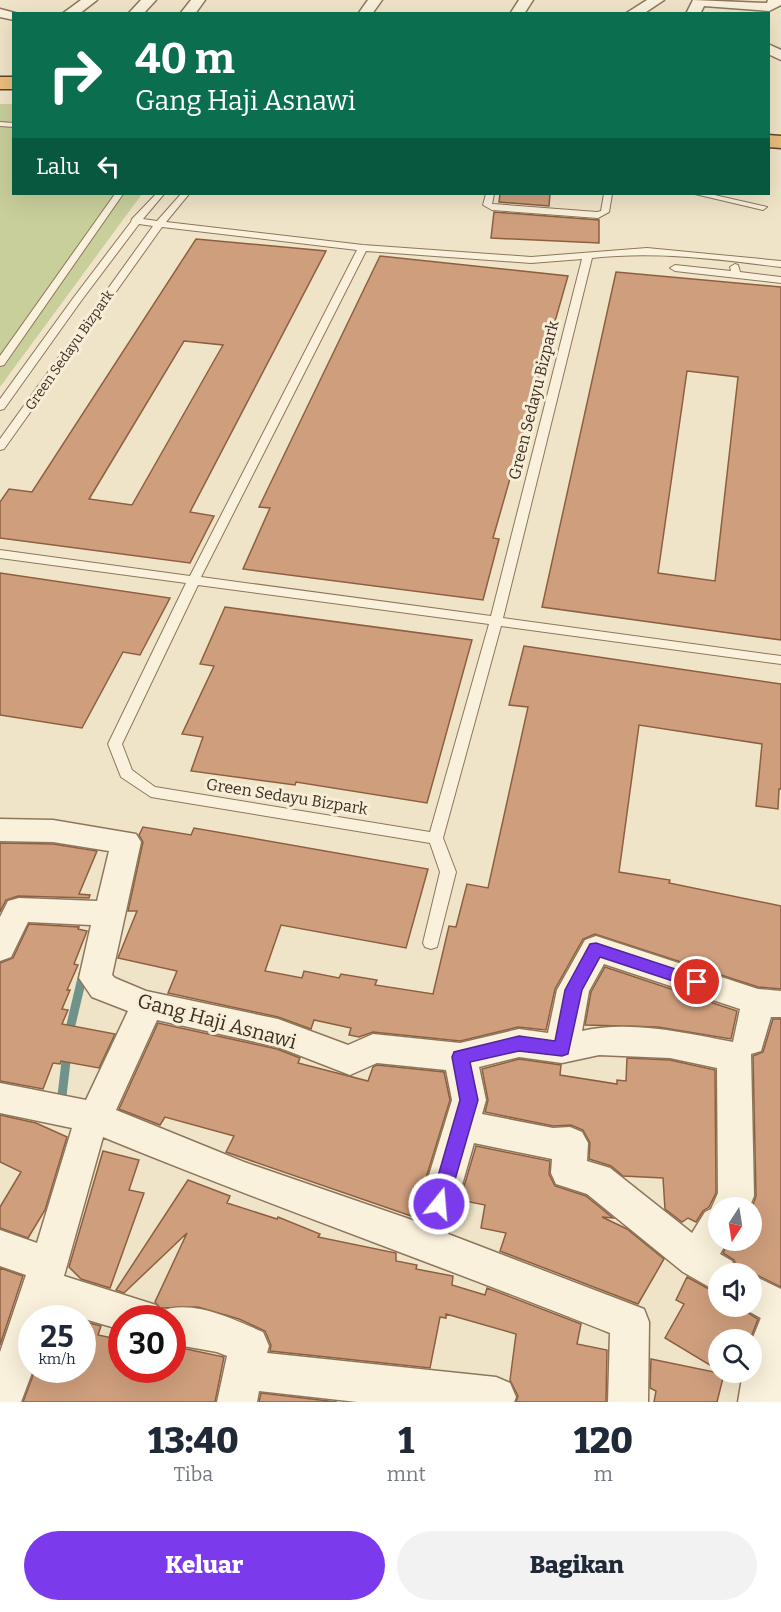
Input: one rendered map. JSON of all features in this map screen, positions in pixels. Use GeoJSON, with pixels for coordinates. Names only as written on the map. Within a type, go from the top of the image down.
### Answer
{"type":"FeatureCollection","features":[{"type":"Feature","properties":{"kind":"street"},"geometry":{"type":"LineString","coordinates":[[72,12],[90,0]]}},
{"type":"Feature","properties":{"kind":"street"},"geometry":{"type":"LineString","coordinates":[[137,12],[149,0]]}},
{"type":"Feature","properties":{"kind":"street"},"geometry":{"type":"LineString","coordinates":[[189,12],[198,0]]}},
{"type":"Feature","properties":{"kind":"street"},"geometry":{"type":"LineString","coordinates":[[694,12],[699,1],[769,7],[774,5],[775,0]]}},
{"type":"Feature","properties":{"kind":"street"},"geometry":{"type":"LineString","coordinates":[[620,12],[648,1]]}},
{"type":"Feature","properties":{"kind":"street"},"geometry":{"type":"LineString","coordinates":[[634,12],[648,1]]}},
{"type":"Feature","properties":{"kind":"street","name":"Gang Haji Asnawi"},"geometry":{"type":"LineString","coordinates":[[0,830],[53,831],[115,840],[101,914],[96,982],[146,1006],[270,1031],[350,1061],[372,1048],[460,1057],[519,1043],[562,1049],[599,1041],[670,1044],[735,1057],[733,1092],[735,1197]]}},
{"type":"Feature","properties":{"kind":"street"},"geometry":{"type":"LineString","coordinates":[[0,948],[20,910],[101,914]]}},
{"type":"Feature","properties":{"kind":"street"},"geometry":{"type":"LineString","coordinates":[[562,1049],[573,990],[596,949],[769,1003],[749,1041]]}},
{"type":"Feature","properties":{"kind":"street"},"geometry":{"type":"LineString","coordinates":[[1,1402],[38,1297],[78,1119],[135,1036],[146,1006]]}},
{"type":"Feature","properties":{"kind":"street"},"geometry":{"type":"LineString","coordinates":[[427,1244],[469,1100],[460,1057]]}},
{"type":"Feature","properties":{"kind":"street"},"geometry":{"type":"LineString","coordinates":[[0,1098],[78,1119],[427,1244],[630,1322],[628,1402]]}},
{"type":"Feature","properties":{"kind":"street"},"geometry":{"type":"LineString","coordinates":[[463,1125],[553,1144],[570,1143],[569,1173],[597,1180],[707,1266],[711,1251]]}},
{"type":"Feature","properties":{"kind":"street"},"geometry":{"type":"LineString","coordinates":[[0,1248],[38,1297],[108,1311]]}},
{"type":"Feature","properties":{"kind":"street"},"geometry":{"type":"LineString","coordinates":[[762,1299],[781,1310]]}},
{"type":"Feature","properties":{"kind":"street"},"geometry":{"type":"LineString","coordinates":[[763,1402],[770,1353],[781,1326]]}},
{"type":"Feature","properties":{"kind":"street"},"geometry":{"type":"LineString","coordinates":[[186,1327],[219,1333],[249,1346],[240,1386],[496,1397]]}},
{"type":"Feature","properties":{"kind":"lane"},"geometry":{"type":"LineString","coordinates":[[0,363],[118,195]]}},
{"type":"Feature","properties":{"kind":"lane","name":"Green Sedayu Bizpark"},"geometry":{"type":"LineString","coordinates":[[0,407],[135,221],[159,195]]}},
{"type":"Feature","properties":{"kind":"lane","name":"Green Sedayu Bizpark"},"geometry":{"type":"LineString","coordinates":[[0,447],[159,224],[184,195]]}},
{"type":"Feature","properties":{"kind":"lane"},"geometry":{"type":"LineString","coordinates":[[490,195],[487,205],[492,207],[598,215],[605,212],[608,195]]}},
{"type":"Feature","properties":{"kind":"lane"},"geometry":{"type":"LineString","coordinates":[[704,195],[763,207]]}},
{"type":"Feature","properties":{"kind":"lane"},"geometry":{"type":"LineString","coordinates":[[135,221],[363,248],[531,260],[587,258],[614,252],[648,251],[781,264]]}},
{"type":"Feature","properties":{"kind":"lane","name":"Green Sedayu Bizpark"},"geometry":{"type":"LineString","coordinates":[[363,248],[194,580],[116,744],[126,773],[151,792],[436,838],[496,621],[587,258]]}},
{"type":"Feature","properties":{"kind":"lane"},"geometry":{"type":"LineString","coordinates":[[735,259],[736,274]]}},
{"type":"Feature","properties":{"kind":"lane"},"geometry":{"type":"LineString","coordinates":[[675,268],[781,280]]}},
{"type":"Feature","properties":{"kind":"lane"},"geometry":{"type":"LineString","coordinates":[[0,554],[781,660]]}},
{"type":"Feature","properties":{"kind":"lane"},"geometry":{"type":"LineString","coordinates":[[431,943],[448,872],[436,838]]}},
{"type":"Feature","properties":{"kind":"green space"},"geometry":{"type":"Polygon","coordinates":[[[0,104],[12,104],[12,195],[141,195],[0,387],[0,104]]]}},
{"type":"Feature","properties":{"kind":"building"},"geometry":{"type":"Polygon","coordinates":[[[500,195],[550,195],[549,206],[499,202],[500,195]]]}},
{"type":"Feature","properties":{"kind":"building"},"geometry":{"type":"Polygon","coordinates":[[[494,212],[599,220],[599,243],[491,238],[494,212]]]}},
{"type":"Feature","properties":{"kind":"building"},"geometry":{"type":"Polygon","coordinates":[[[196,239],[326,251],[190,512],[214,516],[190,563],[0,538],[0,502],[9,489],[32,492],[196,239]],[[184,341],[89,499],[132,505],[223,345],[184,341]]]}},
{"type":"Feature","properties":{"kind":"building"},"geometry":{"type":"Polygon","coordinates":[[[380,256],[568,276],[493,538],[499,539],[483,600],[243,569],[270,508],[259,507],[380,256]]]}},
{"type":"Feature","properties":{"kind":"building"},"geometry":{"type":"Polygon","coordinates":[[[616,272],[781,287],[781,640],[542,607],[616,272]],[[687,371],[658,573],[715,581],[738,377],[687,371]]]}},
{"type":"Feature","properties":{"kind":"building"},"geometry":{"type":"Polygon","coordinates":[[[0,573],[170,598],[140,655],[123,652],[82,728],[0,715],[0,573]]]}},
{"type":"Feature","properties":{"kind":"building"},"geometry":{"type":"Polygon","coordinates":[[[225,607],[472,640],[427,803],[296,782],[295,785],[191,771],[203,737],[182,734],[214,666],[200,664],[225,607]]]}},
{"type":"Feature","properties":{"kind":"building"},"geometry":{"type":"Polygon","coordinates":[[[524,646],[781,684],[781,789],[779,789],[778,809],[756,806],[762,744],[639,725],[619,872],[670,880],[669,883],[781,906],[781,989],[758,987],[595,934],[583,939],[555,989],[546,1030],[518,1027],[460,1041],[373,1032],[359,1037],[349,1035],[351,1028],[314,1020],[311,1029],[278,1017],[168,993],[177,971],[118,958],[137,911],[128,911],[143,842],[139,835],[143,827],[191,835],[194,828],[428,869],[406,948],[281,925],[265,971],[302,978],[304,971],[339,978],[341,974],[377,980],[375,985],[433,994],[449,926],[456,927],[467,884],[488,888],[528,707],[509,705],[524,646]]]}},
{"type":"Feature","properties":{"kind":"building"},"geometry":{"type":"Polygon","coordinates":[[[0,843],[53,844],[97,851],[79,894],[90,895],[89,898],[18,896],[6,900],[0,912],[0,843]]]}},
{"type":"Feature","properties":{"kind":"building"},"geometry":{"type":"Polygon","coordinates":[[[29,924],[79,927],[78,929],[87,931],[74,964],[78,965],[67,990],[70,990],[62,1009],[68,1010],[62,1024],[115,1034],[99,1068],[61,1061],[60,1064],[53,1063],[43,1089],[0,1081],[0,963],[13,958],[29,924]]]}},
{"type":"Feature","properties":{"kind":"building"},"geometry":{"type":"Polygon","coordinates":[[[605,967],[737,1011],[731,1039],[658,1027],[585,1025],[591,992],[605,967]]]}},
{"type":"Feature","properties":{"kind":"building"},"geometry":{"type":"Polygon","coordinates":[[[773,1019],[781,1019],[781,1287],[762,1278],[762,1263],[735,1263],[723,1253],[724,1251],[762,1251],[762,1197],[756,1197],[753,1056],[763,1052],[773,1019]]]}},
{"type":"Feature","properties":{"kind":"building"},"geometry":{"type":"Polygon","coordinates":[[[158,1023],[277,1049],[300,1058],[298,1063],[368,1081],[373,1067],[377,1065],[444,1072],[450,1100],[414,1217],[226,1152],[234,1136],[165,1117],[160,1125],[119,1109],[158,1023]]]}},
{"type":"Feature","properties":{"kind":"building"},"geometry":{"type":"Polygon","coordinates":[[[627,1058],[670,1060],[715,1070],[716,1193],[714,1197],[708,1197],[708,1208],[696,1222],[688,1218],[682,1222],[665,1209],[663,1178],[623,1176],[611,1166],[589,1159],[590,1143],[583,1130],[571,1125],[553,1126],[485,1112],[488,1100],[482,1069],[519,1059],[561,1065],[560,1075],[617,1084],[617,1080],[626,1081],[627,1058]]]}},
{"type":"Feature","properties":{"kind":"building"},"geometry":{"type":"Polygon","coordinates":[[[0,1115],[36,1123],[67,1137],[45,1210],[28,1238],[0,1228],[0,1207],[21,1172],[0,1162],[0,1115]]]}},
{"type":"Feature","properties":{"kind":"building"},"geometry":{"type":"Polygon","coordinates":[[[476,1146],[550,1161],[549,1174],[555,1186],[586,1196],[613,1218],[602,1217],[627,1229],[664,1259],[638,1304],[500,1251],[506,1233],[481,1228],[485,1205],[460,1200],[476,1146]]]}},
{"type":"Feature","properties":{"kind":"building"},"geometry":{"type":"Polygon","coordinates":[[[103,1151],[139,1160],[129,1190],[144,1193],[110,1288],[81,1279],[69,1267],[103,1151]]]}},
{"type":"Feature","properties":{"kind":"building"},"geometry":{"type":"Polygon","coordinates":[[[188,1180],[230,1196],[227,1203],[277,1219],[278,1217],[320,1234],[318,1237],[396,1253],[396,1261],[417,1265],[416,1269],[453,1276],[452,1285],[485,1295],[487,1288],[581,1324],[577,1344],[607,1350],[606,1402],[516,1402],[518,1396],[510,1380],[516,1334],[446,1314],[446,1318],[440,1317],[430,1368],[270,1351],[271,1345],[265,1331],[239,1319],[198,1307],[158,1305],[155,1302],[187,1233],[124,1293],[116,1290],[188,1180]]]}},
{"type":"Feature","properties":{"kind":"building"},"geometry":{"type":"Polygon","coordinates":[[[0,1268],[23,1276],[0,1345],[0,1268]]]}},
{"type":"Feature","properties":{"kind":"building"},"geometry":{"type":"Polygon","coordinates":[[[687,1277],[708,1289],[708,1317],[755,1317],[758,1319],[754,1329],[708,1329],[708,1364],[665,1338],[684,1304],[676,1300],[687,1277]]]}},
{"type":"Feature","properties":{"kind":"building"},"geometry":{"type":"Polygon","coordinates":[[[96,1325],[101,1326],[98,1335],[108,1337],[108,1383],[186,1383],[186,1349],[224,1357],[215,1402],[23,1402],[30,1383],[96,1383],[96,1325]]]}},
{"type":"Feature","properties":{"kind":"building"},"geometry":{"type":"Polygon","coordinates":[[[651,1359],[708,1371],[708,1383],[722,1383],[717,1402],[654,1402],[656,1391],[650,1388],[651,1359]]]}},
{"type":"Feature","properties":{"kind":"building"},"geometry":{"type":"Polygon","coordinates":[[[261,1393],[337,1402],[259,1402],[261,1393]]]}},
{"type":"Feature","properties":{"kind":"waterway"},"geometry":{"type":"LineString","coordinates":[[69,1033],[83,974]]}},
{"type":"Feature","properties":{"kind":"waterway"},"geometry":{"type":"LineString","coordinates":[[61,1104],[67,1053]]}},
{"type":"Feature","properties":{"kind":"route"},"geometry":{"type":"LineString","coordinates":[[439,1204],[469,1100],[460,1057],[519,1043],[562,1049],[573,990],[596,949],[697,982]]}}]}
